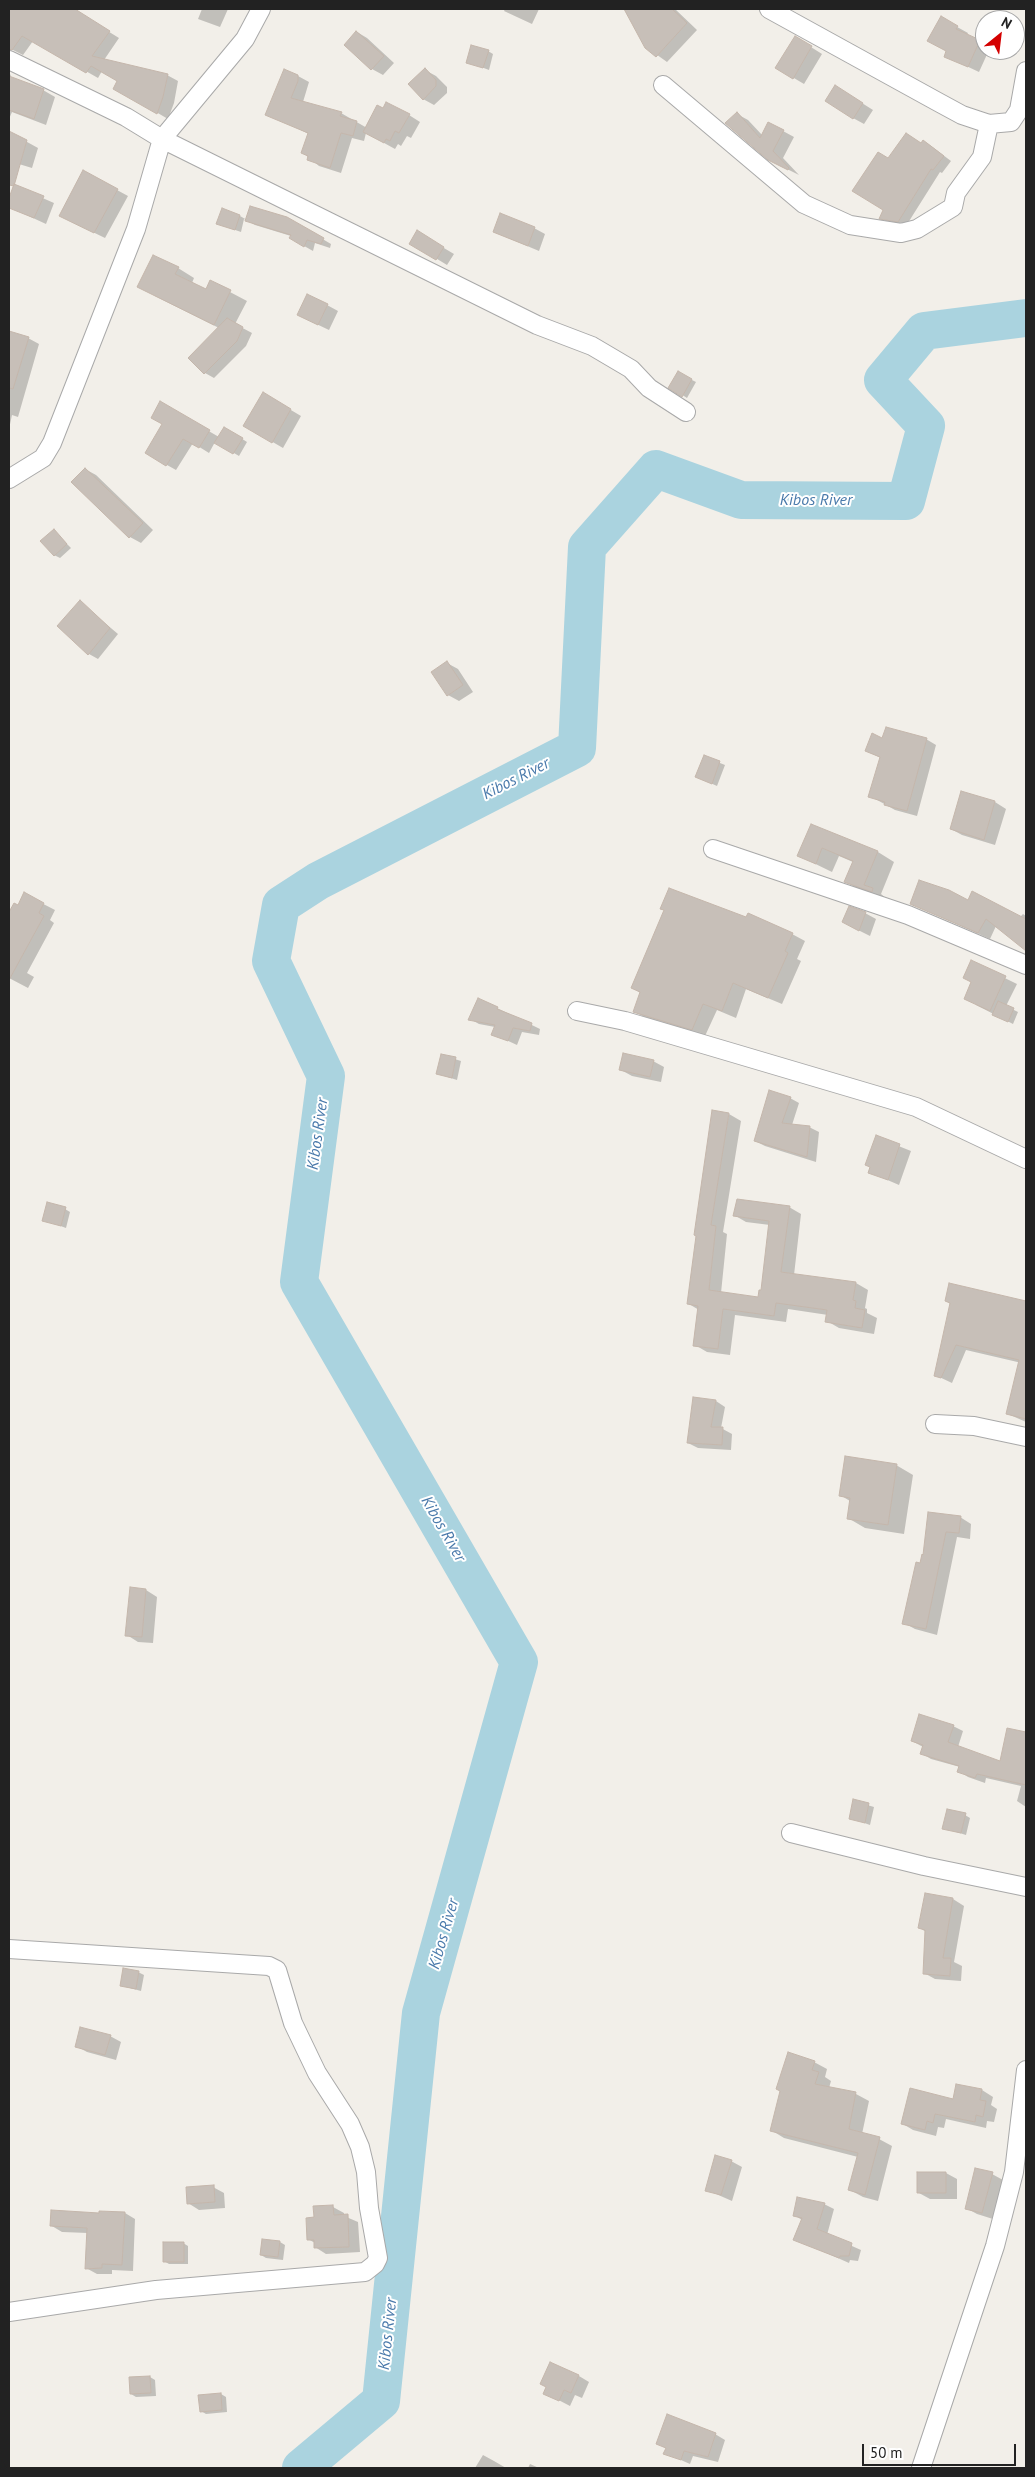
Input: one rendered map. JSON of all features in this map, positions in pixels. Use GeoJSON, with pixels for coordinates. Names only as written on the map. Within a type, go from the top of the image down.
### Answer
{"type":"FeatureCollection","features":[{"type":"Feature","properties":{"kind":"street"},"geometry":{"type":"LineString","coordinates":[[9,478],[43,458],[52,442],[136,229],[162,139],[245,38],[261,9]]}},
{"type":"Feature","properties":{"kind":"street"},"geometry":{"type":"LineString","coordinates":[[769,9],[821,40],[946,106],[989,124],[1011,122],[1019,110],[1026,70]]}},
{"type":"Feature","properties":{"kind":"street"},"geometry":{"type":"LineString","coordinates":[[9,60],[126,117],[162,139],[537,325],[592,346],[631,369],[650,388],[686,412]]}},
{"type":"Feature","properties":{"kind":"street"},"geometry":{"type":"LineString","coordinates":[[663,85],[804,204],[850,225],[883,232],[901,233],[917,229],[953,207],[956,194],[982,157],[989,124]]}},
{"type":"Feature","properties":{"kind":"street"},"geometry":{"type":"LineString","coordinates":[[713,849],[908,916],[1026,965]]}},
{"type":"Feature","properties":{"kind":"street"},"geometry":{"type":"LineString","coordinates":[[576,1011],[624,1021],[916,1107],[1026,1159]]}},
{"type":"Feature","properties":{"kind":"street"},"geometry":{"type":"LineString","coordinates":[[935,1424],[974,1426],[1026,1437]]}},
{"type":"Feature","properties":{"kind":"street"},"geometry":{"type":"LineString","coordinates":[[791,1833],[924,1866],[1026,1887]]}},
{"type":"Feature","properties":{"kind":"street"},"geometry":{"type":"LineString","coordinates":[[9,1949],[269,1966],[277,1970],[293,2024],[317,2073],[350,2124],[360,2147],[366,2172],[369,2208],[378,2258],[375,2264],[365,2272],[156,2290],[9,2312]]}},
{"type":"Feature","properties":{"kind":"street"},"geometry":{"type":"LineString","coordinates":[[921,2468],[995,2246],[1014,2172],[1026,2070]]}},
{"type":"Feature","properties":{"kind":"building"},"geometry":{"type":"Polygon","coordinates":[[[9,9],[75,9],[110,31],[92,56],[168,74],[157,114],[113,89],[117,81],[91,66],[86,73],[22,36],[12,50],[9,49],[9,9]]]}},
{"type":"Feature","properties":{"kind":"building"},"geometry":{"type":"Polygon","coordinates":[[[624,9],[672,9],[687,23],[656,57],[645,48],[624,9]]]}},
{"type":"Feature","properties":{"kind":"building"},"geometry":{"type":"Polygon","coordinates":[[[941,16],[958,26],[956,29],[975,38],[975,51],[968,67],[944,57],[946,51],[927,41],[941,16]]]}},
{"type":"Feature","properties":{"kind":"building"},"geometry":{"type":"Polygon","coordinates":[[[356,31],[384,56],[371,70],[344,45],[356,31]]]}},
{"type":"Feature","properties":{"kind":"building"},"geometry":{"type":"Polygon","coordinates":[[[795,36],[812,46],[793,79],[775,68],[795,36]]]}},
{"type":"Feature","properties":{"kind":"building"},"geometry":{"type":"Polygon","coordinates":[[[471,45],[489,50],[483,68],[466,63],[471,45]]]}},
{"type":"Feature","properties":{"kind":"building"},"geometry":{"type":"Polygon","coordinates":[[[425,68],[436,80],[436,86],[423,100],[408,84],[425,68]]]}},
{"type":"Feature","properties":{"kind":"building"},"geometry":{"type":"Polygon","coordinates":[[[284,69],[298,75],[298,81],[291,98],[342,112],[340,116],[357,121],[353,136],[341,133],[330,168],[307,160],[308,156],[301,153],[308,133],[265,115],[284,69]]]}},
{"type":"Feature","properties":{"kind":"building"},"geometry":{"type":"Polygon","coordinates":[[[9,76],[44,89],[34,119],[9,110],[9,76]]]}},
{"type":"Feature","properties":{"kind":"building"},"geometry":{"type":"Polygon","coordinates":[[[835,85],[863,103],[853,119],[825,101],[835,85]]]}},
{"type":"Feature","properties":{"kind":"building"},"geometry":{"type":"Polygon","coordinates":[[[386,102],[410,114],[399,133],[395,131],[390,141],[386,139],[384,143],[363,132],[377,105],[383,108],[386,102]]]}},
{"type":"Feature","properties":{"kind":"building"},"geometry":{"type":"Polygon","coordinates":[[[737,112],[760,138],[768,122],[784,130],[773,151],[789,168],[788,170],[768,160],[725,123],[737,112]]]}},
{"type":"Feature","properties":{"kind":"building"},"geometry":{"type":"Polygon","coordinates":[[[9,131],[27,140],[14,186],[9,185],[9,131]]]}},
{"type":"Feature","properties":{"kind":"building"},"geometry":{"type":"Polygon","coordinates":[[[906,133],[921,143],[923,140],[944,156],[933,170],[931,169],[898,222],[879,219],[883,210],[852,191],[878,152],[888,158],[906,133]]]}},
{"type":"Feature","properties":{"kind":"building"},"geometry":{"type":"Polygon","coordinates":[[[83,170],[118,189],[94,233],[59,216],[83,170]]]}},
{"type":"Feature","properties":{"kind":"building"},"geometry":{"type":"Polygon","coordinates":[[[14,184],[44,196],[34,218],[9,208],[9,198],[14,184]]]}},
{"type":"Feature","properties":{"kind":"building"},"geometry":{"type":"Polygon","coordinates":[[[250,206],[287,217],[324,238],[321,244],[307,240],[304,247],[289,238],[291,235],[245,221],[250,206]]]}},
{"type":"Feature","properties":{"kind":"building"},"geometry":{"type":"Polygon","coordinates":[[[222,208],[240,215],[235,230],[216,224],[222,208]]]}},
{"type":"Feature","properties":{"kind":"building"},"geometry":{"type":"Polygon","coordinates":[[[500,213],[535,227],[528,246],[493,232],[500,213]]]}},
{"type":"Feature","properties":{"kind":"building"},"geometry":{"type":"Polygon","coordinates":[[[417,230],[444,247],[436,260],[409,244],[417,230]]]}},
{"type":"Feature","properties":{"kind":"building"},"geometry":{"type":"Polygon","coordinates":[[[153,255],[179,267],[175,274],[206,289],[210,280],[231,290],[214,325],[137,287],[153,255]]]}},
{"type":"Feature","properties":{"kind":"building"},"geometry":{"type":"Polygon","coordinates":[[[307,294],[328,304],[318,325],[297,315],[307,294]]]}},
{"type":"Feature","properties":{"kind":"building"},"geometry":{"type":"Polygon","coordinates":[[[227,318],[243,327],[237,341],[204,374],[188,358],[227,318]]]}},
{"type":"Feature","properties":{"kind":"building"},"geometry":{"type":"Polygon","coordinates":[[[9,331],[29,337],[13,389],[9,388],[9,331]]]}},
{"type":"Feature","properties":{"kind":"building"},"geometry":{"type":"Polygon","coordinates":[[[678,371],[692,379],[682,397],[668,388],[678,371]]]}},
{"type":"Feature","properties":{"kind":"building"},"geometry":{"type":"Polygon","coordinates":[[[263,392],[291,409],[272,443],[243,426],[263,392]]]}},
{"type":"Feature","properties":{"kind":"building"},"geometry":{"type":"Polygon","coordinates":[[[160,401],[210,430],[199,448],[183,439],[166,466],[145,453],[162,424],[151,418],[160,401]]]}},
{"type":"Feature","properties":{"kind":"building"},"geometry":{"type":"Polygon","coordinates":[[[224,427],[243,438],[233,454],[214,443],[224,427]]]}},
{"type":"Feature","properties":{"kind":"building"},"geometry":{"type":"Polygon","coordinates":[[[85,468],[143,523],[129,538],[71,482],[85,468]]]}},
{"type":"Feature","properties":{"kind":"building"},"geometry":{"type":"Polygon","coordinates":[[[54,529],[67,544],[54,556],[40,541],[54,529]]]}},
{"type":"Feature","properties":{"kind":"building"},"geometry":{"type":"Polygon","coordinates":[[[80,600],[110,628],[88,655],[57,626],[80,600]]]}},
{"type":"Feature","properties":{"kind":"building"},"geometry":{"type":"Polygon","coordinates":[[[447,661],[463,685],[447,696],[431,672],[447,661]]]}},
{"type":"Feature","properties":{"kind":"building"},"geometry":{"type":"Polygon","coordinates":[[[886,727],[927,738],[907,811],[884,805],[885,802],[868,797],[880,757],[865,751],[872,733],[882,738],[886,727]]]}},
{"type":"Feature","properties":{"kind":"building"},"geometry":{"type":"Polygon","coordinates":[[[704,755],[720,761],[712,784],[695,777],[704,755]]]}},
{"type":"Feature","properties":{"kind":"building"},"geometry":{"type":"Polygon","coordinates":[[[961,791],[995,801],[984,840],[950,829],[961,791]]]}},
{"type":"Feature","properties":{"kind":"building"},"geometry":{"type":"Polygon","coordinates":[[[811,824],[878,851],[864,885],[873,888],[872,892],[844,882],[853,861],[822,848],[816,864],[797,856],[811,824]]]}},
{"type":"Feature","properties":{"kind":"building"},"geometry":{"type":"Polygon","coordinates":[[[919,880],[949,890],[968,900],[972,891],[1026,919],[1026,951],[986,919],[978,933],[910,904],[919,880]]]}},
{"type":"Feature","properties":{"kind":"building"},"geometry":{"type":"Polygon","coordinates":[[[669,888],[746,917],[748,913],[793,933],[785,951],[788,953],[768,998],[733,983],[722,1011],[703,1004],[692,1030],[633,1012],[640,992],[631,988],[664,910],[660,909],[669,888]]]}},
{"type":"Feature","properties":{"kind":"building"},"geometry":{"type":"Polygon","coordinates":[[[24,892],[44,903],[39,913],[44,916],[9,980],[9,912],[14,903],[18,905],[24,892]]]}},
{"type":"Feature","properties":{"kind":"building"},"geometry":{"type":"Polygon","coordinates":[[[849,906],[866,912],[859,931],[842,922],[849,906]]]}},
{"type":"Feature","properties":{"kind":"building"},"geometry":{"type":"Polygon","coordinates":[[[971,960],[1006,976],[990,1011],[964,999],[971,982],[963,978],[971,960]]]}},
{"type":"Feature","properties":{"kind":"building"},"geometry":{"type":"Polygon","coordinates":[[[478,998],[498,1007],[497,1009],[532,1023],[530,1031],[513,1028],[508,1041],[491,1035],[495,1025],[468,1020],[478,998]]]}},
{"type":"Feature","properties":{"kind":"building"},"geometry":{"type":"Polygon","coordinates":[[[998,1001],[1014,1008],[1008,1022],[992,1015],[998,1001]]]}},
{"type":"Feature","properties":{"kind":"building"},"geometry":{"type":"Polygon","coordinates":[[[623,1053],[654,1060],[650,1077],[619,1070],[623,1053]]]}},
{"type":"Feature","properties":{"kind":"building"},"geometry":{"type":"Polygon","coordinates":[[[441,1054],[456,1057],[452,1078],[436,1074],[441,1054]]]}},
{"type":"Feature","properties":{"kind":"building"},"geometry":{"type":"Polygon","coordinates":[[[769,1090],[791,1097],[782,1123],[810,1126],[807,1157],[754,1141],[769,1090]]]}},
{"type":"Feature","properties":{"kind":"building"},"geometry":{"type":"Polygon","coordinates":[[[712,1110],[729,1113],[711,1225],[716,1226],[709,1290],[758,1297],[759,1290],[761,1290],[769,1221],[733,1216],[737,1199],[790,1206],[781,1272],[856,1282],[853,1300],[856,1301],[855,1308],[865,1310],[862,1328],[825,1322],[827,1310],[776,1303],[774,1316],[723,1309],[718,1349],[693,1346],[698,1306],[687,1304],[696,1236],[694,1235],[712,1110]]]}},
{"type":"Feature","properties":{"kind":"building"},"geometry":{"type":"Polygon","coordinates":[[[876,1135],[900,1144],[888,1180],[868,1173],[870,1167],[865,1165],[876,1135]]]}},
{"type":"Feature","properties":{"kind":"building"},"geometry":{"type":"Polygon","coordinates":[[[47,1202],[66,1207],[61,1226],[42,1221],[47,1202]]]}},
{"type":"Feature","properties":{"kind":"building"},"geometry":{"type":"Polygon","coordinates":[[[949,1283],[1026,1301],[1026,1419],[1006,1414],[1019,1360],[956,1345],[941,1378],[934,1376],[950,1303],[945,1301],[949,1283]]]}},
{"type":"Feature","properties":{"kind":"building"},"geometry":{"type":"Polygon","coordinates":[[[693,1397],[716,1400],[711,1427],[723,1427],[722,1445],[687,1443],[693,1397]]]}},
{"type":"Feature","properties":{"kind":"building"},"geometry":{"type":"Polygon","coordinates":[[[845,1456],[897,1464],[888,1525],[847,1519],[850,1498],[839,1496],[845,1456]]]}},
{"type":"Feature","properties":{"kind":"building"},"geometry":{"type":"Polygon","coordinates":[[[928,1512],[961,1516],[959,1533],[946,1532],[926,1629],[902,1624],[916,1562],[920,1563],[923,1555],[928,1512]]]}},
{"type":"Feature","properties":{"kind":"building"},"geometry":{"type":"Polygon","coordinates":[[[130,1587],[146,1589],[142,1637],[125,1636],[130,1587]]]}},
{"type":"Feature","properties":{"kind":"building"},"geometry":{"type":"Polygon","coordinates":[[[919,1714],[954,1725],[948,1742],[1000,1761],[1007,1728],[1026,1732],[1026,1785],[977,1774],[975,1778],[957,1772],[959,1766],[920,1754],[923,1745],[911,1741],[919,1714]]]}},
{"type":"Feature","properties":{"kind":"building"},"geometry":{"type":"Polygon","coordinates":[[[853,1799],[869,1803],[865,1823],[849,1819],[853,1799]]]}},
{"type":"Feature","properties":{"kind":"building"},"geometry":{"type":"Polygon","coordinates":[[[947,1809],[966,1813],[961,1833],[942,1829],[947,1809]]]}},
{"type":"Feature","properties":{"kind":"building"},"geometry":{"type":"Polygon","coordinates":[[[925,1893],[953,1898],[943,1958],[951,1958],[950,1976],[923,1974],[925,1930],[918,1928],[925,1893]]]}},
{"type":"Feature","properties":{"kind":"building"},"geometry":{"type":"Polygon","coordinates":[[[123,1968],[139,1971],[136,1989],[120,1986],[123,1968]]]}},
{"type":"Feature","properties":{"kind":"building"},"geometry":{"type":"Polygon","coordinates":[[[80,2027],[111,2035],[105,2055],[75,2047],[80,2027]]]}},
{"type":"Feature","properties":{"kind":"building"},"geometry":{"type":"Polygon","coordinates":[[[788,2052],[815,2061],[812,2070],[819,2072],[815,2084],[856,2092],[849,2129],[880,2137],[865,2195],[848,2190],[858,2153],[770,2131],[780,2091],[776,2089],[788,2052]]]}},
{"type":"Feature","properties":{"kind":"building"},"geometry":{"type":"Polygon","coordinates":[[[956,2084],[982,2089],[980,2100],[986,2101],[983,2117],[976,2115],[975,2122],[935,2114],[933,2123],[927,2121],[925,2130],[901,2124],[910,2088],[953,2099],[956,2084]]]}},
{"type":"Feature","properties":{"kind":"building"},"geometry":{"type":"Polygon","coordinates":[[[715,2155],[732,2160],[721,2195],[705,2191],[715,2155]]]}},
{"type":"Feature","properties":{"kind":"building"},"geometry":{"type":"Polygon","coordinates":[[[975,2168],[993,2172],[982,2213],[965,2209],[975,2168]]]}},
{"type":"Feature","properties":{"kind":"building"},"geometry":{"type":"Polygon","coordinates":[[[917,2172],[946,2172],[946,2193],[917,2193],[917,2172]]]}},
{"type":"Feature","properties":{"kind":"building"},"geometry":{"type":"Polygon","coordinates":[[[214,2185],[215,2202],[187,2204],[186,2187],[214,2185]]]}},
{"type":"Feature","properties":{"kind":"building"},"geometry":{"type":"Polygon","coordinates":[[[797,2197],[825,2203],[817,2229],[852,2243],[849,2256],[840,2256],[839,2258],[793,2240],[802,2218],[793,2216],[797,2197]]]}},
{"type":"Feature","properties":{"kind":"building"},"geometry":{"type":"Polygon","coordinates":[[[333,2205],[334,2215],[348,2214],[349,2247],[314,2248],[314,2240],[307,2240],[306,2218],[314,2217],[313,2206],[333,2205]]]}},
{"type":"Feature","properties":{"kind":"building"},"geometry":{"type":"Polygon","coordinates":[[[51,2210],[99,2213],[99,2211],[125,2212],[122,2265],[102,2264],[102,2268],[85,2269],[87,2228],[50,2226],[51,2210]]]}},
{"type":"Feature","properties":{"kind":"building"},"geometry":{"type":"Polygon","coordinates":[[[262,2239],[280,2241],[278,2257],[260,2255],[262,2239]]]}},
{"type":"Feature","properties":{"kind":"building"},"geometry":{"type":"Polygon","coordinates":[[[163,2242],[184,2242],[184,2262],[163,2262],[163,2242]]]}},
{"type":"Feature","properties":{"kind":"building"},"geometry":{"type":"Polygon","coordinates":[[[550,2362],[579,2375],[571,2393],[564,2390],[559,2401],[543,2394],[546,2387],[540,2384],[550,2362]]]}},
{"type":"Feature","properties":{"kind":"building"},"geometry":{"type":"Polygon","coordinates":[[[150,2376],[151,2393],[130,2394],[129,2377],[150,2376]]]}},
{"type":"Feature","properties":{"kind":"building"},"geometry":{"type":"Polygon","coordinates":[[[221,2393],[222,2410],[200,2412],[198,2395],[221,2393]]]}},
{"type":"Feature","properties":{"kind":"building"},"geometry":{"type":"Polygon","coordinates":[[[667,2414],[716,2433],[708,2457],[684,2451],[681,2460],[663,2454],[666,2448],[656,2444],[667,2414]]]}},
{"type":"Feature","properties":{"kind":"waterway","name":"Kibos River"},"geometry":{"type":"LineString","coordinates":[[301,2468],[381,2401],[421,2013],[519,1662],[299,1282],[326,1076],[271,961],[281,905],[318,881],[577,748],[587,547],[656,469],[741,500],[906,501],[926,426],[883,380],[924,331],[1026,318]]}}]}
